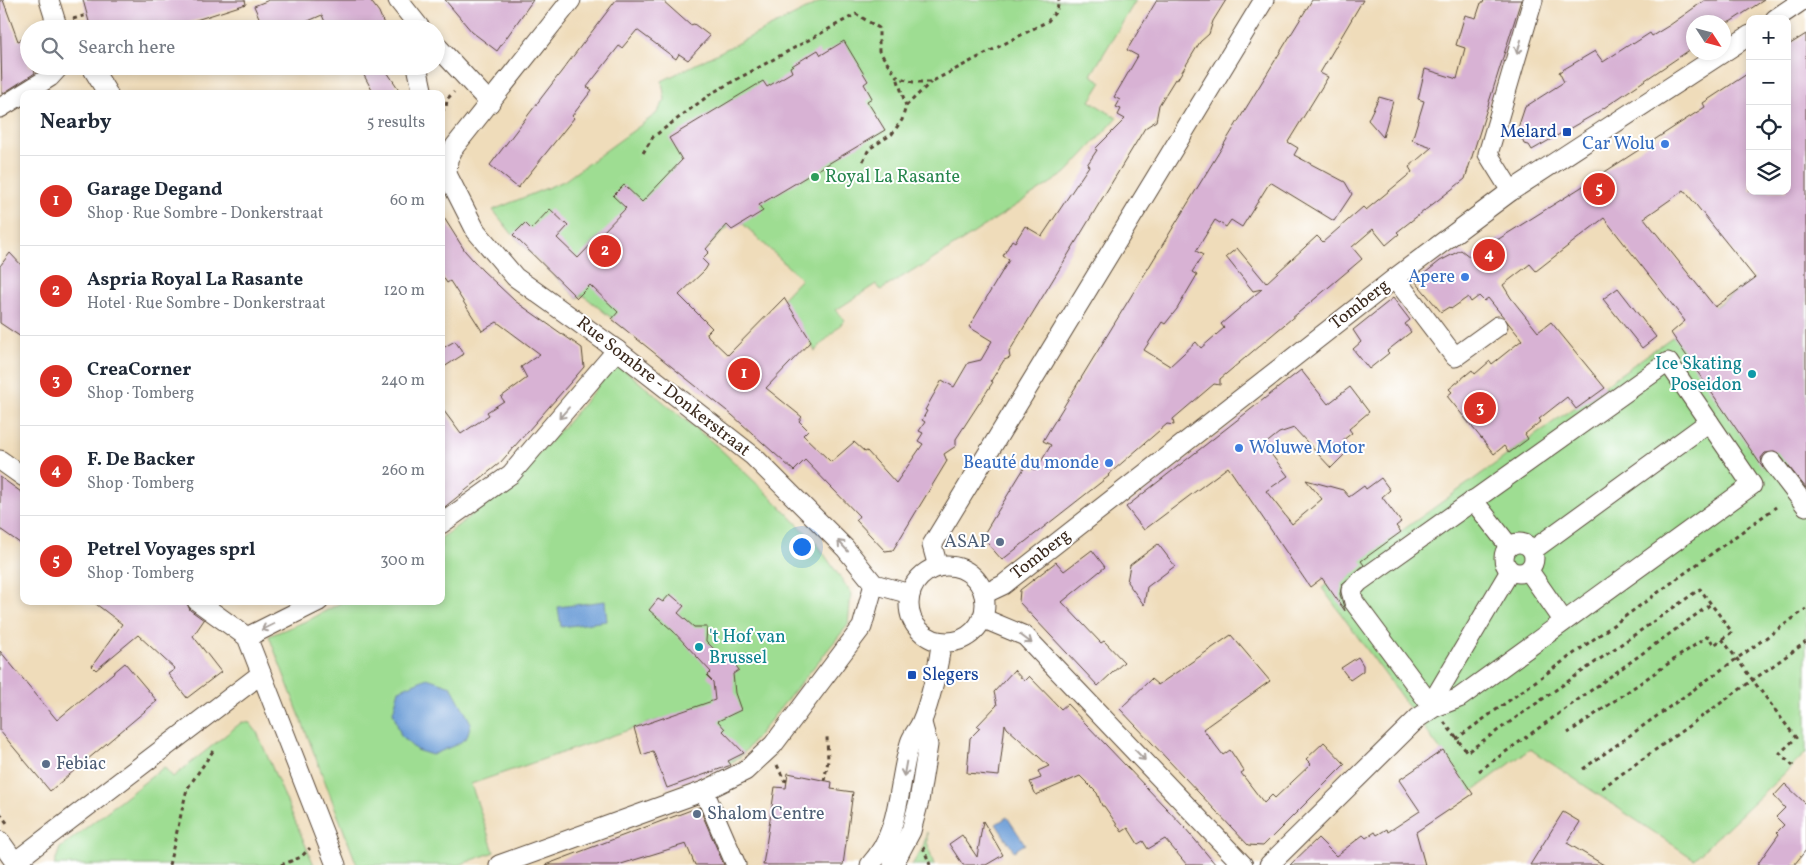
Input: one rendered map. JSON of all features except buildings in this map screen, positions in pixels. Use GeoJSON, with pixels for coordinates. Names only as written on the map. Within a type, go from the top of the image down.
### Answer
{"type":"FeatureCollection","features":[{"type":"Feature","properties":{"kind":"street"},"geometry":{"type":"LineString","coordinates":[[49,0],[62,20]]}},
{"type":"Feature","properties":{"kind":"street"},"geometry":{"type":"LineString","coordinates":[[398,0],[414,20]]}},
{"type":"Feature","properties":{"kind":"street"},"geometry":{"type":"LineString","coordinates":[[445,164],[455,146],[571,0]]}},
{"type":"Feature","properties":{"kind":"street"},"geometry":{"type":"LineString","coordinates":[[938,567],[932,545],[1264,0]]}},
{"type":"Feature","properties":{"kind":"street"},"geometry":{"type":"LineString","coordinates":[[1512,190],[1488,154],[1533,0]]}},
{"type":"Feature","properties":{"kind":"street"},"geometry":{"type":"LineString","coordinates":[[1781,15],[1803,0]]}},
{"type":"Feature","properties":{"kind":"street","name":"Tomberg"},"geometry":{"type":"LineString","coordinates":[[984,594],[1003,585],[1395,278],[1512,190],[1746,38]]}},
{"type":"Feature","properties":{"kind":"street"},"geometry":{"type":"LineString","coordinates":[[445,55],[490,104]]}},
{"type":"Feature","properties":{"kind":"street"},"geometry":{"type":"LineString","coordinates":[[29,90],[52,75]]}},
{"type":"Feature","properties":{"kind":"street"},"geometry":{"type":"LineString","coordinates":[[96,75],[106,90]]}},
{"type":"Feature","properties":{"kind":"street"},"geometry":{"type":"LineString","coordinates":[[419,75],[422,90]]}},
{"type":"Feature","properties":{"kind":"street"},"geometry":{"type":"LineString","coordinates":[[0,108],[20,96]]}},
{"type":"Feature","properties":{"kind":"street","name":"Rue Sombre - Donkerstraat"},"geometry":{"type":"LineString","coordinates":[[445,168],[476,231],[515,277],[617,350],[753,456],[845,548],[874,584]]}},
{"type":"Feature","properties":{"kind":"street"},"geometry":{"type":"LineString","coordinates":[[1395,278],[1455,357],[1498,326]]}},
{"type":"Feature","properties":{"kind":"street"},"geometry":{"type":"LineString","coordinates":[[445,521],[511,474],[617,350]]}},
{"type":"Feature","properties":{"kind":"street"},"geometry":{"type":"LineString","coordinates":[[1668,362],[1752,485],[1563,620],[1459,698],[1427,710],[1354,602],[1351,591],[1359,582],[1668,362]]}},
{"type":"Feature","properties":{"kind":"street"},"geometry":{"type":"LineString","coordinates":[[1533,550],[1709,422]]}},
{"type":"Feature","properties":{"kind":"street"},"geometry":{"type":"LineString","coordinates":[[0,460],[20,474]]}},
{"type":"Feature","properties":{"kind":"street"},"geometry":{"type":"LineString","coordinates":[[1772,462],[1806,506]]}},
{"type":"Feature","properties":{"kind":"street"},"geometry":{"type":"LineString","coordinates":[[1473,500],[1510,546]]}},
{"type":"Feature","properties":{"kind":"street"},"geometry":{"type":"LineString","coordinates":[[1517,543],[1529,545],[1533,550],[1535,562],[1529,571],[1518,574],[1510,571],[1504,563],[1504,553],[1510,546],[1517,543]]}},
{"type":"Feature","properties":{"kind":"street"},"geometry":{"type":"LineString","coordinates":[[949,566],[968,572],[976,580],[984,594],[986,601],[982,618],[970,634],[961,640],[941,642],[922,633],[910,615],[910,594],[920,577],[938,567],[949,566]]}},
{"type":"Feature","properties":{"kind":"street"},"geometry":{"type":"LineString","coordinates":[[1268,865],[1427,710],[1510,571]]}},
{"type":"Feature","properties":{"kind":"street"},"geometry":{"type":"LineString","coordinates":[[1529,571],[1563,620]]}},
{"type":"Feature","properties":{"kind":"street"},"geometry":{"type":"LineString","coordinates":[[499,865],[704,791],[745,771],[773,745],[862,627],[874,584],[910,594]]}},
{"type":"Feature","properties":{"kind":"street"},"geometry":{"type":"LineString","coordinates":[[203,605],[247,637],[336,865]]}},
{"type":"Feature","properties":{"kind":"street"},"geometry":{"type":"LineString","coordinates":[[247,637],[311,605]]}},
{"type":"Feature","properties":{"kind":"street"},"geometry":{"type":"LineString","coordinates":[[982,618],[1025,636],[1243,865]]}},
{"type":"Feature","properties":{"kind":"street"},"geometry":{"type":"LineString","coordinates":[[870,865],[890,833],[900,798],[910,742],[922,723],[939,659],[941,642]]}},
{"type":"Feature","properties":{"kind":"street"},"geometry":{"type":"LineString","coordinates":[[0,841],[16,863],[261,674]]}},
{"type":"Feature","properties":{"kind":"street"},"geometry":{"type":"LineString","coordinates":[[893,865],[911,831],[919,801],[928,745],[922,723]]}},
{"type":"Feature","properties":{"kind":"street"},"geometry":{"type":"LineString","coordinates":[[704,791],[736,865]]}},
{"type":"Feature","properties":{"kind":"path"},"geometry":{"type":"LineString","coordinates":[[863,161],[869,149],[892,134],[902,120],[906,106],[931,82],[1048,21],[1057,10],[1059,0]]}},
{"type":"Feature","properties":{"kind":"path"},"geometry":{"type":"LineString","coordinates":[[644,153],[653,137],[712,93],[856,14],[879,28],[879,51],[897,77],[906,106]]}},
{"type":"Feature","properties":{"kind":"path"},"geometry":{"type":"LineString","coordinates":[[75,20],[87,15]]}},
{"type":"Feature","properties":{"kind":"path"},"geometry":{"type":"LineString","coordinates":[[897,77],[912,82],[931,82]]}},
{"type":"Feature","properties":{"kind":"path"},"geometry":{"type":"LineString","coordinates":[[445,109],[447,99],[460,86]]}},
{"type":"Feature","properties":{"kind":"path"},"geometry":{"type":"LineString","coordinates":[[1456,739],[1776,508]]}},
{"type":"Feature","properties":{"kind":"path"},"geometry":{"type":"LineString","coordinates":[[1427,710],[1467,752],[1700,589],[1732,632],[1714,645],[1708,636],[1568,734]]}},
{"type":"Feature","properties":{"kind":"path"},"geometry":{"type":"LineString","coordinates":[[1479,771],[1711,604]]}},
{"type":"Feature","properties":{"kind":"path"},"geometry":{"type":"LineString","coordinates":[[1583,770],[1806,609]]}},
{"type":"Feature","properties":{"kind":"path"},"geometry":{"type":"LineString","coordinates":[[1722,638],[1796,738],[1780,754],[1793,766]]}},
{"type":"Feature","properties":{"kind":"path"},"geometry":{"type":"LineString","coordinates":[[1602,788],[1806,642]]}},
{"type":"Feature","properties":{"kind":"path"},"geometry":{"type":"LineString","coordinates":[[824,781],[828,760],[827,737]]}},
{"type":"Feature","properties":{"kind":"path"},"geometry":{"type":"LineString","coordinates":[[169,865],[188,788],[213,751],[211,749]]}},
{"type":"Feature","properties":{"kind":"path"},"geometry":{"type":"LineString","coordinates":[[779,770],[784,780],[787,781]]}},
{"type":"Feature","properties":{"kind":"path"},"geometry":{"type":"LineString","coordinates":[[281,865],[302,857],[325,834]]}},
{"type":"Feature","properties":{"kind":"path"},"geometry":{"type":"LineString","coordinates":[[923,846],[930,865]]}},
{"type":"Feature","properties":{"kind":"green space","name":"Royal La Rasante"},"geometry":{"type":"Polygon","coordinates":[[[824,0],[1136,0],[1091,75],[1102,82],[1090,101],[1117,118],[1066,173],[920,268],[918,267],[881,290],[876,284],[836,310],[845,320],[815,351],[783,298],[801,279],[737,218],[625,329],[583,295],[577,298],[513,235],[493,210],[564,181],[656,114],[665,100],[662,81],[824,0]]]}},
{"type":"Feature","properties":{"kind":"green space"},"geometry":{"type":"Polygon","coordinates":[[[1806,241],[1806,753],[1694,859],[1530,749],[1471,792],[1322,588],[1806,241]]]}},
{"type":"Feature","properties":{"kind":"green space","name":"'t Hof van Brussel"},"geometry":{"type":"Polygon","coordinates":[[[616,363],[717,446],[771,497],[817,544],[851,593],[848,625],[743,754],[730,764],[658,720],[471,784],[494,852],[459,865],[357,865],[269,636],[311,619],[337,605],[445,605],[445,535],[490,499],[535,457],[616,363]]]}},
{"type":"Feature","properties":{"kind":"green space"},"geometry":{"type":"Polygon","coordinates":[[[242,722],[250,723],[257,732],[314,865],[54,865],[60,848],[164,767],[173,777],[242,722]]]}},
{"type":"Feature","properties":{"kind":"green space"},"geometry":{"type":"Polygon","coordinates":[[[927,832],[927,842],[934,865],[912,865],[923,847],[927,832]]]}},
{"type":"Feature","properties":{"kind":"water"},"geometry":{"type":"Polygon","coordinates":[[[605,601],[607,621],[561,627],[558,607],[605,601]]]}},
{"type":"Feature","properties":{"kind":"water"},"geometry":{"type":"Polygon","coordinates":[[[427,678],[451,686],[471,723],[467,737],[458,744],[432,755],[416,750],[401,736],[393,712],[399,690],[427,678]]]}},
{"type":"Feature","properties":{"kind":"water"},"geometry":{"type":"Polygon","coordinates":[[[1007,817],[1025,844],[1014,851],[996,824],[1007,817]]]}},
{"type":"Feature","properties":{"kind":"place","name":"Melard"},"geometry":{"type":"Point","coordinates":[1567,132]}},
{"type":"Feature","properties":{"kind":"place","name":"Car Wolu"},"geometry":{"type":"Point","coordinates":[1665,144]}},
{"type":"Feature","properties":{"kind":"place","name":"Royal La Rasante"},"geometry":{"type":"Point","coordinates":[815,177]}},
{"type":"Feature","properties":{"kind":"place","name":"Petrel Voyages sprl"},"geometry":{"type":"Point","coordinates":[1599,189]}},
{"type":"Feature","properties":{"kind":"place","name":"Aspria Royal La Rasante"},"geometry":{"type":"Point","coordinates":[605,251]}},
{"type":"Feature","properties":{"kind":"place","name":"F. De Backer"},"geometry":{"type":"Point","coordinates":[1489,255]}},
{"type":"Feature","properties":{"kind":"place","name":"Apere"},"geometry":{"type":"Point","coordinates":[1465,277]}},
{"type":"Feature","properties":{"kind":"place","name":"Garage Degand"},"geometry":{"type":"Point","coordinates":[744,374]}},
{"type":"Feature","properties":{"kind":"place","name":"Ice Skating Poseidon"},"geometry":{"type":"Point","coordinates":[1752,374]}},
{"type":"Feature","properties":{"kind":"place","name":"CreaCorner"},"geometry":{"type":"Point","coordinates":[1480,408]}},
{"type":"Feature","properties":{"kind":"place","name":"Woluwe Motor"},"geometry":{"type":"Point","coordinates":[1239,448]}},
{"type":"Feature","properties":{"kind":"place","name":"Beauté du monde"},"geometry":{"type":"Point","coordinates":[1109,463]}},
{"type":"Feature","properties":{"kind":"place","name":"ASAP"},"geometry":{"type":"Point","coordinates":[1000,542]}},
{"type":"Feature","properties":{"kind":"place","name":"'t Hof van Brussel"},"geometry":{"type":"Point","coordinates":[699,647]}},
{"type":"Feature","properties":{"kind":"place","name":"Slegers"},"geometry":{"type":"Point","coordinates":[912,675]}},
{"type":"Feature","properties":{"kind":"place","name":"Febiac"},"geometry":{"type":"Point","coordinates":[46,764]}},
{"type":"Feature","properties":{"kind":"place","name":"Shalom Centre"},"geometry":{"type":"Point","coordinates":[697,814]}}]}
